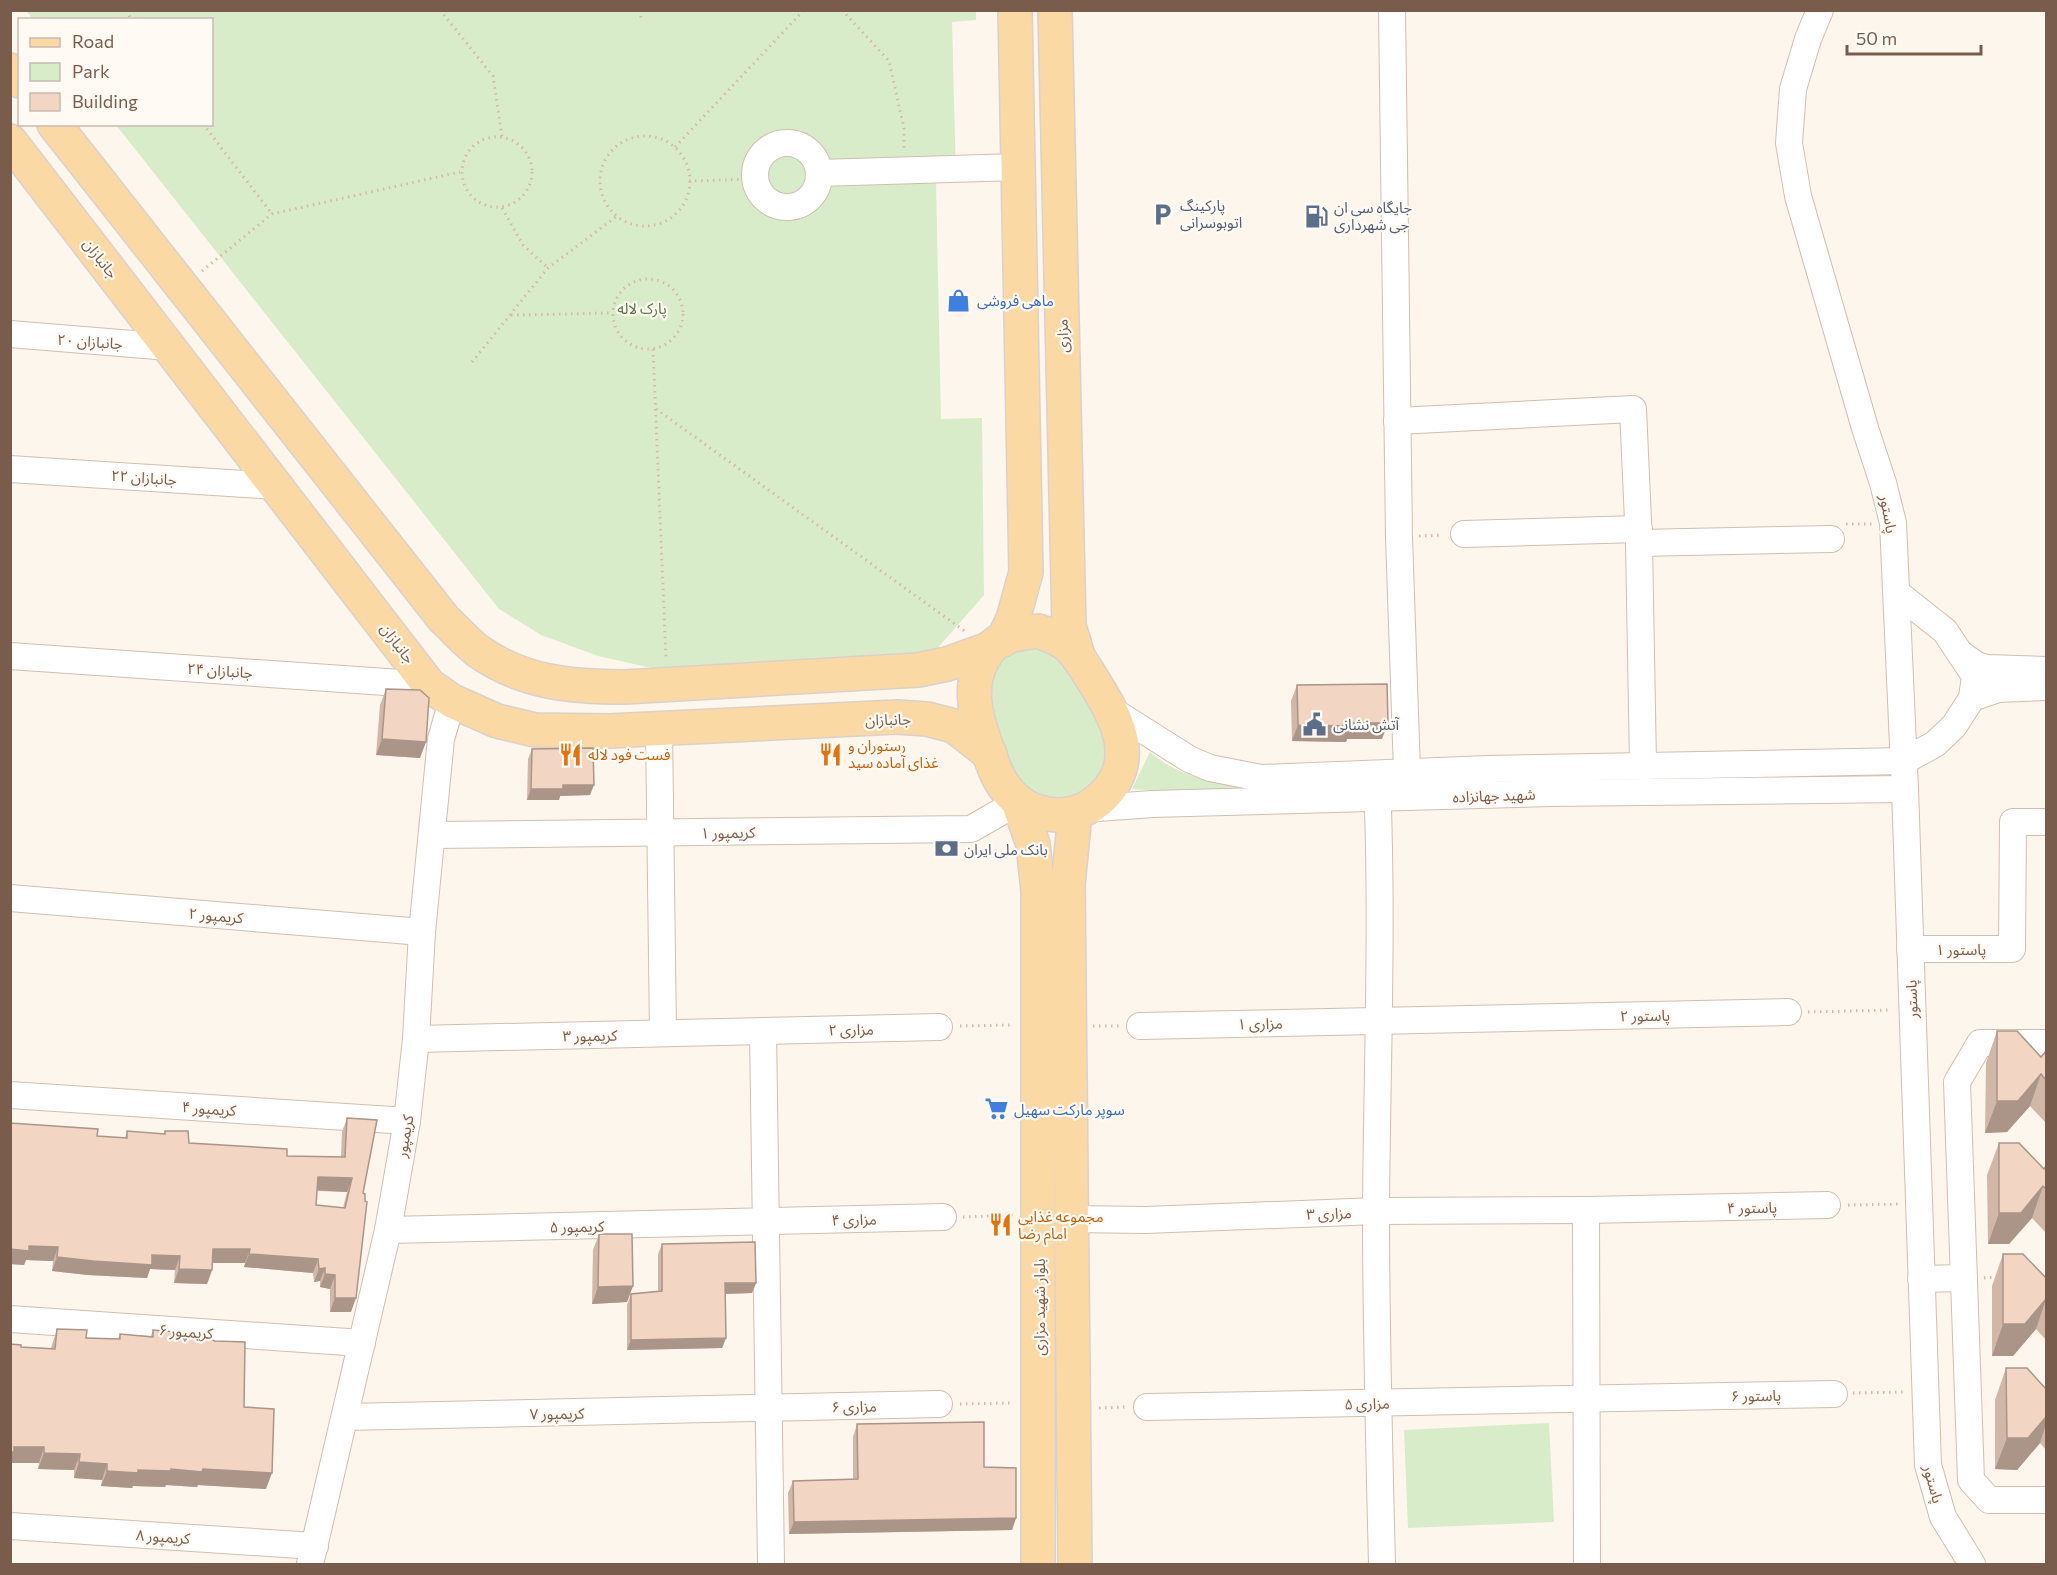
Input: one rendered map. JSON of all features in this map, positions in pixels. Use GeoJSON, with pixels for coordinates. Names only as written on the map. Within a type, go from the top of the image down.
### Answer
{"type":"FeatureCollection","features":[{"type":"Feature","properties":{"kind":"main road"},"geometry":{"type":"LineString","coordinates":[[56,126],[444,619],[477,650],[510,669],[546,682],[586,687],[918,670],[947,664],[996,644],[1016,634],[1038,631],[1056,637],[1069,646],[1113,711],[1120,731],[1122,747],[1120,767],[1113,785],[1100,799],[1079,812],[1051,815],[1036,812],[1018,801],[997,775],[975,711],[973,689],[976,673],[996,644],[1013,619],[1026,572],[1015,10]]}},
{"type":"Feature","properties":{"kind":"main road","name":"مزاری"},"geometry":{"type":"LineString","coordinates":[[1055,10],[1069,626],[1079,659]]}},
{"type":"Feature","properties":{"kind":"main road","name":"جانبازان"},"geometry":{"type":"LineString","coordinates":[[10,141],[277,486],[441,693],[497,721],[535,730],[659,730],[897,717],[927,719],[954,726],[990,754]]}},
{"type":"Feature","properties":{"kind":"main road","name":"بلوار شهید مزاری"},"geometry":{"type":"LineString","coordinates":[[1018,801],[1033,844],[1037,869],[1055,1025],[1072,1219],[1075,1564]]}},
{"type":"Feature","properties":{"kind":"main road","name":"بلوار شهید مزاری"},"geometry":{"type":"LineString","coordinates":[[1038,1564],[1039,1215],[1068,884],[1079,812]]}},
{"type":"Feature","properties":{"kind":"street"},"geometry":{"type":"LineString","coordinates":[[1392,10],[1399,537],[1407,771]]}},
{"type":"Feature","properties":{"kind":"street","name":"پاستور"},"geometry":{"type":"LineString","coordinates":[[1820,10],[1808,39],[1793,89],[1789,143],[1798,196],[1893,523],[1904,761],[1928,1465],[1943,1517],[1972,1564]]}},
{"type":"Feature","properties":{"kind":"street"},"geometry":{"type":"LineString","coordinates":[[778,144],[801,146],[817,161],[820,183],[807,202],[785,208],[765,199],[754,179],[760,157],[778,144]]}},
{"type":"Feature","properties":{"kind":"street"},"geometry":{"type":"LineString","coordinates":[[819,174],[1018,167]]}},
{"type":"Feature","properties":{"kind":"street","name":"جانبازان ۲۰"},"geometry":{"type":"LineString","coordinates":[[10,334],[169,347]]}},
{"type":"Feature","properties":{"kind":"street"},"geometry":{"type":"LineString","coordinates":[[1397,421],[1633,409],[1639,536],[1643,765]]}},
{"type":"Feature","properties":{"kind":"street","name":"جانبازان ۲۲"},"geometry":{"type":"LineString","coordinates":[[10,469],[277,486]]}},
{"type":"Feature","properties":{"kind":"street"},"geometry":{"type":"LineString","coordinates":[[1464,534],[1831,539]]}},
{"type":"Feature","properties":{"kind":"street"},"geometry":{"type":"LineString","coordinates":[[1897,593],[1945,631],[1975,675],[1972,698],[1954,726],[1935,744],[1904,761]]}},
{"type":"Feature","properties":{"kind":"street"},"geometry":{"type":"LineString","coordinates":[[1960,654],[1978,666],[1987,668],[2046,670]]}},
{"type":"Feature","properties":{"kind":"street","name":"جانبازان ۲۴"},"geometry":{"type":"LineString","coordinates":[[10,656],[441,693]]}},
{"type":"Feature","properties":{"kind":"street"},"geometry":{"type":"LineString","coordinates":[[1972,698],[1998,689],[2046,687]]}},
{"type":"Feature","properties":{"kind":"street","name":"کریمپور"},"geometry":{"type":"LineString","coordinates":[[313,1555],[388,1230],[407,1121],[416,1039],[422,932],[441,739],[441,693]]}},
{"type":"Feature","properties":{"kind":"street","name":"شهید جهانزاده"},"geometry":{"type":"LineString","coordinates":[[1113,711],[1189,759],[1232,774],[1262,778],[1407,771],[1904,761]]}},
{"type":"Feature","properties":{"kind":"street"},"geometry":{"type":"LineString","coordinates":[[659,730],[663,1034]]}},
{"type":"Feature","properties":{"kind":"street"},"geometry":{"type":"LineString","coordinates":[[1376,773],[1380,852],[1376,1211],[1382,1564]]}},
{"type":"Feature","properties":{"kind":"street","name":"شهید جهانزاده"},"geometry":{"type":"LineString","coordinates":[[1079,812],[1152,804],[1552,794],[1905,789]]}},
{"type":"Feature","properties":{"kind":"street","name":"کریمپور ۱"},"geometry":{"type":"LineString","coordinates":[[432,835],[971,829],[1018,801]]}},
{"type":"Feature","properties":{"kind":"street","name":"پاستور ۱"},"geometry":{"type":"LineString","coordinates":[[1910,950],[2012,949],[2013,822],[2046,822]]}},
{"type":"Feature","properties":{"kind":"street","name":"کریمپور ۲"},"geometry":{"type":"LineString","coordinates":[[10,898],[422,932]]}},
{"type":"Feature","properties":{"kind":"street","name":"پاستور ۲"},"geometry":{"type":"LineString","coordinates":[[1379,1020],[1788,1012]]}},
{"type":"Feature","properties":{"kind":"street","name":"مزاری ۱"},"geometry":{"type":"LineString","coordinates":[[1140,1026],[1379,1020]]}},
{"type":"Feature","properties":{"kind":"street","name":"مزاری ۲"},"geometry":{"type":"LineString","coordinates":[[763,1031],[939,1027]]}},
{"type":"Feature","properties":{"kind":"street"},"geometry":{"type":"LineString","coordinates":[[763,1031],[771,1564]]}},
{"type":"Feature","properties":{"kind":"street","name":"کریمپور ۳"},"geometry":{"type":"LineString","coordinates":[[416,1039],[763,1031]]}},
{"type":"Feature","properties":{"kind":"street"},"geometry":{"type":"LineString","coordinates":[[2046,1043],[1980,1043],[1957,1082],[1971,1480],[1989,1500],[2046,1500]]}},
{"type":"Feature","properties":{"kind":"street","name":"کریمپور ۴"},"geometry":{"type":"LineString","coordinates":[[10,1095],[407,1121]]}},
{"type":"Feature","properties":{"kind":"street","name":"پاستور ۴"},"geometry":{"type":"LineString","coordinates":[[1586,1210],[1827,1205]]}},
{"type":"Feature","properties":{"kind":"street"},"geometry":{"type":"LineString","coordinates":[[1586,1210],[1587,1564]]}},
{"type":"Feature","properties":{"kind":"street","name":"مزاری ۳"},"geometry":{"type":"LineString","coordinates":[[1072,1219],[1146,1220],[1376,1211],[1586,1210]]}},
{"type":"Feature","properties":{"kind":"street","name":"مزاری ۴"},"geometry":{"type":"LineString","coordinates":[[766,1221],[943,1217]]}},
{"type":"Feature","properties":{"kind":"street","name":"کریمپور ۵"},"geometry":{"type":"LineString","coordinates":[[388,1230],[766,1221]]}},
{"type":"Feature","properties":{"kind":"street"},"geometry":{"type":"LineString","coordinates":[[1921,1279],[1964,1278]]}},
{"type":"Feature","properties":{"kind":"street","name":"کریمپور ۶"},"geometry":{"type":"LineString","coordinates":[[10,1319],[362,1343]]}},
{"type":"Feature","properties":{"kind":"street","name":"پاستور ۶"},"geometry":{"type":"LineString","coordinates":[[1587,1398],[1834,1394]]}},
{"type":"Feature","properties":{"kind":"street","name":"مزاری ۵"},"geometry":{"type":"LineString","coordinates":[[1147,1407],[1587,1398]]}},
{"type":"Feature","properties":{"kind":"street","name":"مزاری ۶"},"geometry":{"type":"LineString","coordinates":[[769,1408],[939,1404]]}},
{"type":"Feature","properties":{"kind":"street","name":"کریمپور ۷"},"geometry":{"type":"LineString","coordinates":[[345,1418],[769,1408]]}},
{"type":"Feature","properties":{"kind":"street","name":"کریمپور ۸"},"geometry":{"type":"LineString","coordinates":[[10,1526],[313,1555]]}},
{"type":"Feature","properties":{"kind":"path"},"geometry":{"type":"LineString","coordinates":[[440,10],[493,76],[502,136]]}},
{"type":"Feature","properties":{"kind":"path"},"geometry":{"type":"LineString","coordinates":[[640,10],[641,18]]}},
{"type":"Feature","properties":{"kind":"path"},"geometry":{"type":"LineString","coordinates":[[675,147],[804,10]]}},
{"type":"Feature","properties":{"kind":"path"},"geometry":{"type":"LineString","coordinates":[[842,10],[889,61],[904,128],[904,171]]}},
{"type":"Feature","properties":{"kind":"path"},"geometry":{"type":"LineString","coordinates":[[205,126],[272,214]]}},
{"type":"Feature","properties":{"kind":"path"},"geometry":{"type":"LineString","coordinates":[[502,136],[521,145],[531,162],[531,183],[520,200],[502,208],[481,205],[466,191],[460,172],[466,152],[482,139],[502,136]]}},
{"type":"Feature","properties":{"kind":"path"},"geometry":{"type":"LineString","coordinates":[[651,136],[675,147],[689,169],[689,182],[689,194],[674,216],[651,227],[625,223],[606,206],[598,181],[606,156],[626,140],[651,136]]}},
{"type":"Feature","properties":{"kind":"path"},"geometry":{"type":"LineString","coordinates":[[183,287],[272,214],[460,172]]}},
{"type":"Feature","properties":{"kind":"path"},"geometry":{"type":"LineString","coordinates":[[689,182],[754,179]]}},
{"type":"Feature","properties":{"kind":"path"},"geometry":{"type":"LineString","coordinates":[[502,208],[524,245],[548,268]]}},
{"type":"Feature","properties":{"kind":"path"},"geometry":{"type":"LineString","coordinates":[[472,362],[548,268],[617,216]]}},
{"type":"Feature","properties":{"kind":"path"},"geometry":{"type":"LineString","coordinates":[[654,278],[672,286],[683,304],[683,324],[672,341],[653,349],[633,346],[617,333],[612,313],[618,294],[633,281],[654,278]]}},
{"type":"Feature","properties":{"kind":"path"},"geometry":{"type":"LineString","coordinates":[[511,315],[612,313]]}},
{"type":"Feature","properties":{"kind":"path"},"geometry":{"type":"LineString","coordinates":[[653,349],[667,684]]}},
{"type":"Feature","properties":{"kind":"path"},"geometry":{"type":"LineString","coordinates":[[656,409],[996,644]]}},
{"type":"Feature","properties":{"kind":"path"},"geometry":{"type":"LineString","coordinates":[[1831,539],[1830,524],[1893,523]]}},
{"type":"Feature","properties":{"kind":"path"},"geometry":{"type":"LineString","coordinates":[[1399,537],[1464,534]]}},
{"type":"Feature","properties":{"kind":"path"},"geometry":{"type":"LineString","coordinates":[[1788,1012],[1911,1010]]}},
{"type":"Feature","properties":{"kind":"path"},"geometry":{"type":"LineString","coordinates":[[939,1027],[1140,1026]]}},
{"type":"Feature","properties":{"kind":"path"},"geometry":{"type":"LineString","coordinates":[[1827,1205],[1918,1203]]}},
{"type":"Feature","properties":{"kind":"path"},"geometry":{"type":"LineString","coordinates":[[943,1217],[1039,1215]]}},
{"type":"Feature","properties":{"kind":"path"},"geometry":{"type":"LineString","coordinates":[[1964,1278],[1999,1277]]}},
{"type":"Feature","properties":{"kind":"path"},"geometry":{"type":"LineString","coordinates":[[1834,1394],[1925,1392]]}},
{"type":"Feature","properties":{"kind":"path"},"geometry":{"type":"LineString","coordinates":[[939,1404],[1039,1402]]}},
{"type":"Feature","properties":{"kind":"path"},"geometry":{"type":"LineString","coordinates":[[1074,1408],[1147,1407]]}},
{"type":"Feature","properties":{"kind":"green space","name":"پارک لاله"},"geometry":{"type":"Polygon","coordinates":[[[26,11],[976,11],[976,20],[952,22],[956,179],[936,183],[941,419],[982,418],[984,595],[929,658],[656,669],[598,656],[541,635],[499,609],[117,126],[213,126],[213,18],[32,18],[26,11]]]}},
{"type":"Feature","properties":{"kind":"green space"},"geometry":{"type":"Polygon","coordinates":[[[1028,648],[1047,652],[1067,666],[1102,721],[1110,747],[1098,781],[1081,795],[1058,799],[1044,798],[1025,786],[1016,775],[988,710],[992,669],[1008,654],[1028,648]]]}},
{"type":"Feature","properties":{"kind":"green space"},"geometry":{"type":"Polygon","coordinates":[[[1150,752],[1179,770],[1195,776],[1229,785],[1280,793],[1238,795],[1132,789],[1150,752]]]}},
{"type":"Feature","properties":{"kind":"green space"},"geometry":{"type":"Polygon","coordinates":[[[1549,1423],[1554,1522],[1408,1528],[1404,1430],[1549,1423]]]}},
{"type":"Feature","properties":{"kind":"building"},"geometry":{"type":"Polygon","coordinates":[[[1387,684],[1388,723],[1352,723],[1352,726],[1298,725],[1297,685],[1387,684]]]}},
{"type":"Feature","properties":{"kind":"building"},"geometry":{"type":"Polygon","coordinates":[[[386,689],[420,690],[429,698],[426,742],[382,739],[386,689]]]}},
{"type":"Feature","properties":{"kind":"building"},"geometry":{"type":"Polygon","coordinates":[[[593,748],[594,785],[563,785],[563,789],[531,789],[532,749],[593,748]]]}},
{"type":"Feature","properties":{"kind":"building"},"geometry":{"type":"Polygon","coordinates":[[[1997,1031],[2017,1031],[2041,1057],[2046,1051],[2046,1080],[2041,1074],[2018,1101],[1997,1101],[1997,1031]]]}},
{"type":"Feature","properties":{"kind":"building"},"geometry":{"type":"Polygon","coordinates":[[[347,1118],[377,1120],[363,1193],[367,1202],[356,1298],[335,1298],[335,1275],[325,1274],[325,1268],[319,1269],[318,1259],[249,1254],[250,1249],[213,1249],[212,1270],[179,1269],[180,1256],[152,1255],[152,1265],[57,1257],[58,1247],[29,1246],[29,1251],[10,1249],[10,1123],[98,1129],[97,1136],[127,1138],[127,1131],[165,1134],[165,1131],[188,1131],[189,1143],[287,1149],[287,1156],[345,1157],[347,1118]],[[318,1177],[316,1205],[345,1208],[352,1178],[318,1177]]]}},
{"type":"Feature","properties":{"kind":"building"},"geometry":{"type":"Polygon","coordinates":[[[1999,1143],[2019,1143],[2044,1169],[2046,1166],[2046,1189],[2043,1186],[2021,1213],[1999,1213],[1999,1143]]]}},
{"type":"Feature","properties":{"kind":"building"},"geometry":{"type":"Polygon","coordinates":[[[599,1234],[632,1234],[633,1286],[598,1287],[599,1234]]]}},
{"type":"Feature","properties":{"kind":"building"},"geometry":{"type":"Polygon","coordinates":[[[755,1242],[756,1283],[725,1283],[726,1338],[631,1340],[631,1294],[662,1291],[662,1244],[755,1242]]]}},
{"type":"Feature","properties":{"kind":"building"},"geometry":{"type":"Polygon","coordinates":[[[2003,1254],[2023,1254],[2046,1278],[2046,1299],[2025,1324],[2003,1324],[2003,1254]]]}},
{"type":"Feature","properties":{"kind":"building"},"geometry":{"type":"Polygon","coordinates":[[[57,1329],[87,1330],[86,1338],[120,1339],[120,1334],[153,1337],[153,1330],[177,1332],[176,1339],[193,1332],[215,1341],[245,1342],[244,1407],[274,1409],[272,1473],[203,1469],[202,1472],[171,1469],[171,1471],[138,1470],[138,1473],[107,1471],[107,1464],[79,1462],[80,1454],[44,1453],[44,1447],[14,1447],[14,1452],[10,1452],[10,1344],[55,1349],[57,1329]]]}},
{"type":"Feature","properties":{"kind":"building"},"geometry":{"type":"Polygon","coordinates":[[[2006,1368],[2027,1368],[2046,1389],[2046,1417],[2028,1438],[2007,1438],[2006,1368]]]}},
{"type":"Feature","properties":{"kind":"building"},"geometry":{"type":"Polygon","coordinates":[[[984,1422],[984,1467],[1016,1468],[1016,1518],[794,1522],[793,1481],[858,1479],[857,1424],[984,1422]]]}},
{"type":"Feature","properties":{"kind":"place","name":"پارکینگ اتوبوسرانی"},"geometry":{"type":"Point","coordinates":[1162,214]}},
{"type":"Feature","properties":{"kind":"place","name":"جایگاه سی ان جی شهرداری"},"geometry":{"type":"Point","coordinates":[1316,216]}},
{"type":"Feature","properties":{"kind":"place","name":"ماهی فروشی"},"geometry":{"type":"Point","coordinates":[959,300]}},
{"type":"Feature","properties":{"kind":"place","name":"آتش نشانی"},"geometry":{"type":"Point","coordinates":[1315,724]}},
{"type":"Feature","properties":{"kind":"place","name":"فست فود لاله"},"geometry":{"type":"Point","coordinates":[570,754]}},
{"type":"Feature","properties":{"kind":"place","name":"رستوران و غذای آماده سید"},"geometry":{"type":"Point","coordinates":[830,754]}},
{"type":"Feature","properties":{"kind":"place","name":"بانک ملی ایران"},"geometry":{"type":"Point","coordinates":[946,849]}},
{"type":"Feature","properties":{"kind":"place","name":"سوپر مارکت سهیل"},"geometry":{"type":"Point","coordinates":[996,1109]}},
{"type":"Feature","properties":{"kind":"place","name":"مجموعه غذایی امام رضا"},"geometry":{"type":"Point","coordinates":[1000,1225]}}]}
